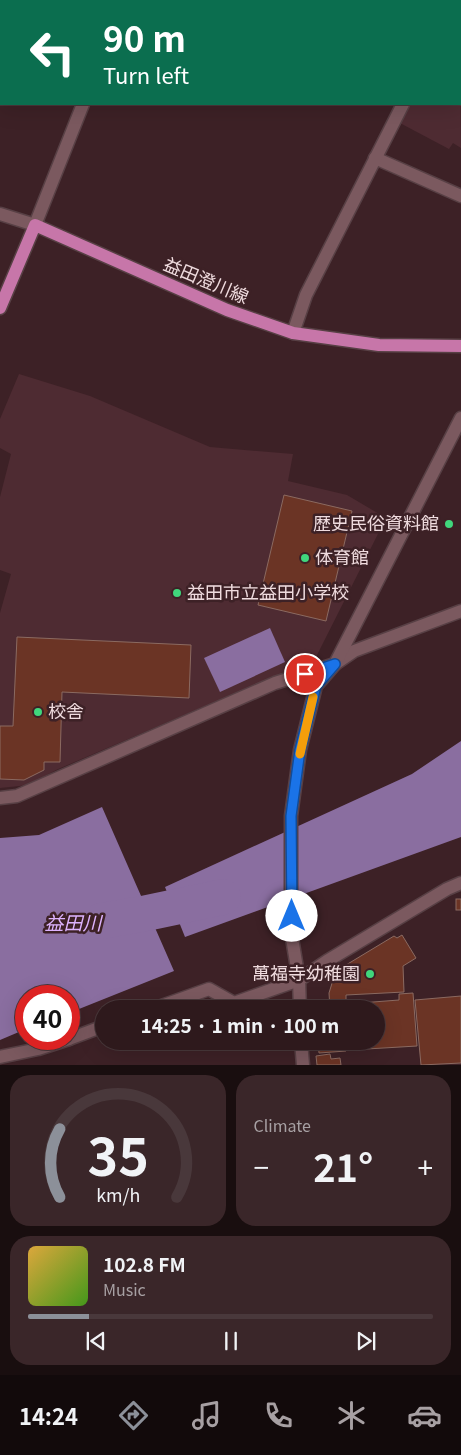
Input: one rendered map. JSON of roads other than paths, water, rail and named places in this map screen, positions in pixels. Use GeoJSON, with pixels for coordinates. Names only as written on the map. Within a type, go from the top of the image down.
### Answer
{"type":"FeatureCollection","features":[{"type":"Feature","properties":{"kind":"main road"},"geometry":{"type":"LineString","coordinates":[[0,308],[34,225]]}},
{"type":"Feature","properties":{"kind":"main road","name":"益田澄川線"},"geometry":{"type":"LineString","coordinates":[[34,225],[227,310],[293,333],[379,345],[461,346]]}},
{"type":"Feature","properties":{"kind":"street"},"geometry":{"type":"LineString","coordinates":[[0,214],[34,225],[83,105]]}},
{"type":"Feature","properties":{"kind":"street"},"geometry":{"type":"LineString","coordinates":[[293,333],[306,295],[402,105]]}},
{"type":"Feature","properties":{"kind":"street"},"geometry":{"type":"LineString","coordinates":[[375,158],[461,196]]}},
{"type":"Feature","properties":{"kind":"street"},"geometry":{"type":"LineString","coordinates":[[300,1000],[299,980],[292,932],[291,816],[300,750],[316,686],[335,664],[461,418]]}},
{"type":"Feature","properties":{"kind":"street"},"geometry":{"type":"LineString","coordinates":[[0,798],[18,796],[275,683],[335,664],[354,651],[461,611]]}},
{"type":"Feature","properties":{"kind":"street"},"geometry":{"type":"LineString","coordinates":[[240,1000],[299,980],[326,961],[447,889],[461,883]]}},
{"type":"Feature","properties":{"kind":"street"},"geometry":{"type":"LineString","coordinates":[[178,1000],[209,989],[230,1000]]}},
{"type":"Feature","properties":{"kind":"street"},"geometry":{"type":"LineString","coordinates":[[80,1035],[95,1029]]}},
{"type":"Feature","properties":{"kind":"street"},"geometry":{"type":"LineString","coordinates":[[0,1057],[38,1050]]}},
{"type":"Feature","properties":{"kind":"street"},"geometry":{"type":"LineString","coordinates":[[302,1050],[303,1065]]}},
{"type":"Feature","properties":{"kind":"water"},"geometry":{"type":"Polygon","coordinates":[[[270,628],[285,662],[220,692],[204,658],[270,628]]]}},
{"type":"Feature","properties":{"kind":"water"},"geometry":{"type":"Polygon","coordinates":[[[461,741],[461,837],[185,937],[165,887],[412,774],[461,741]]]}},
{"type":"Feature","properties":{"kind":"water","name":"益田川"},"geometry":{"type":"Polygon","coordinates":[[[102,807],[174,971],[102,1000],[95,1000],[95,1003],[80,1009],[80,985],[15,985],[15,1034],[0,1040],[0,838],[39,835],[102,807]]]}},
{"type":"Feature","properties":{"kind":"waterway","name":"益田川"},"geometry":{"type":"LineString","coordinates":[[101,921],[223,897]]}},
{"type":"Feature","properties":{"kind":"place","name":"歴史民俗資料館"},"geometry":{"type":"Point","coordinates":[449,524]}},
{"type":"Feature","properties":{"kind":"place","name":"体育館"},"geometry":{"type":"Point","coordinates":[305,558]}},
{"type":"Feature","properties":{"kind":"place","name":"益田市立益田小学校"},"geometry":{"type":"Point","coordinates":[177,593]}},
{"type":"Feature","properties":{"kind":"place","name":"校舎"},"geometry":{"type":"Point","coordinates":[38,712]}},
{"type":"Feature","properties":{"kind":"place","name":"萬福寺幼稚園"},"geometry":{"type":"Point","coordinates":[370,974]}}]}
